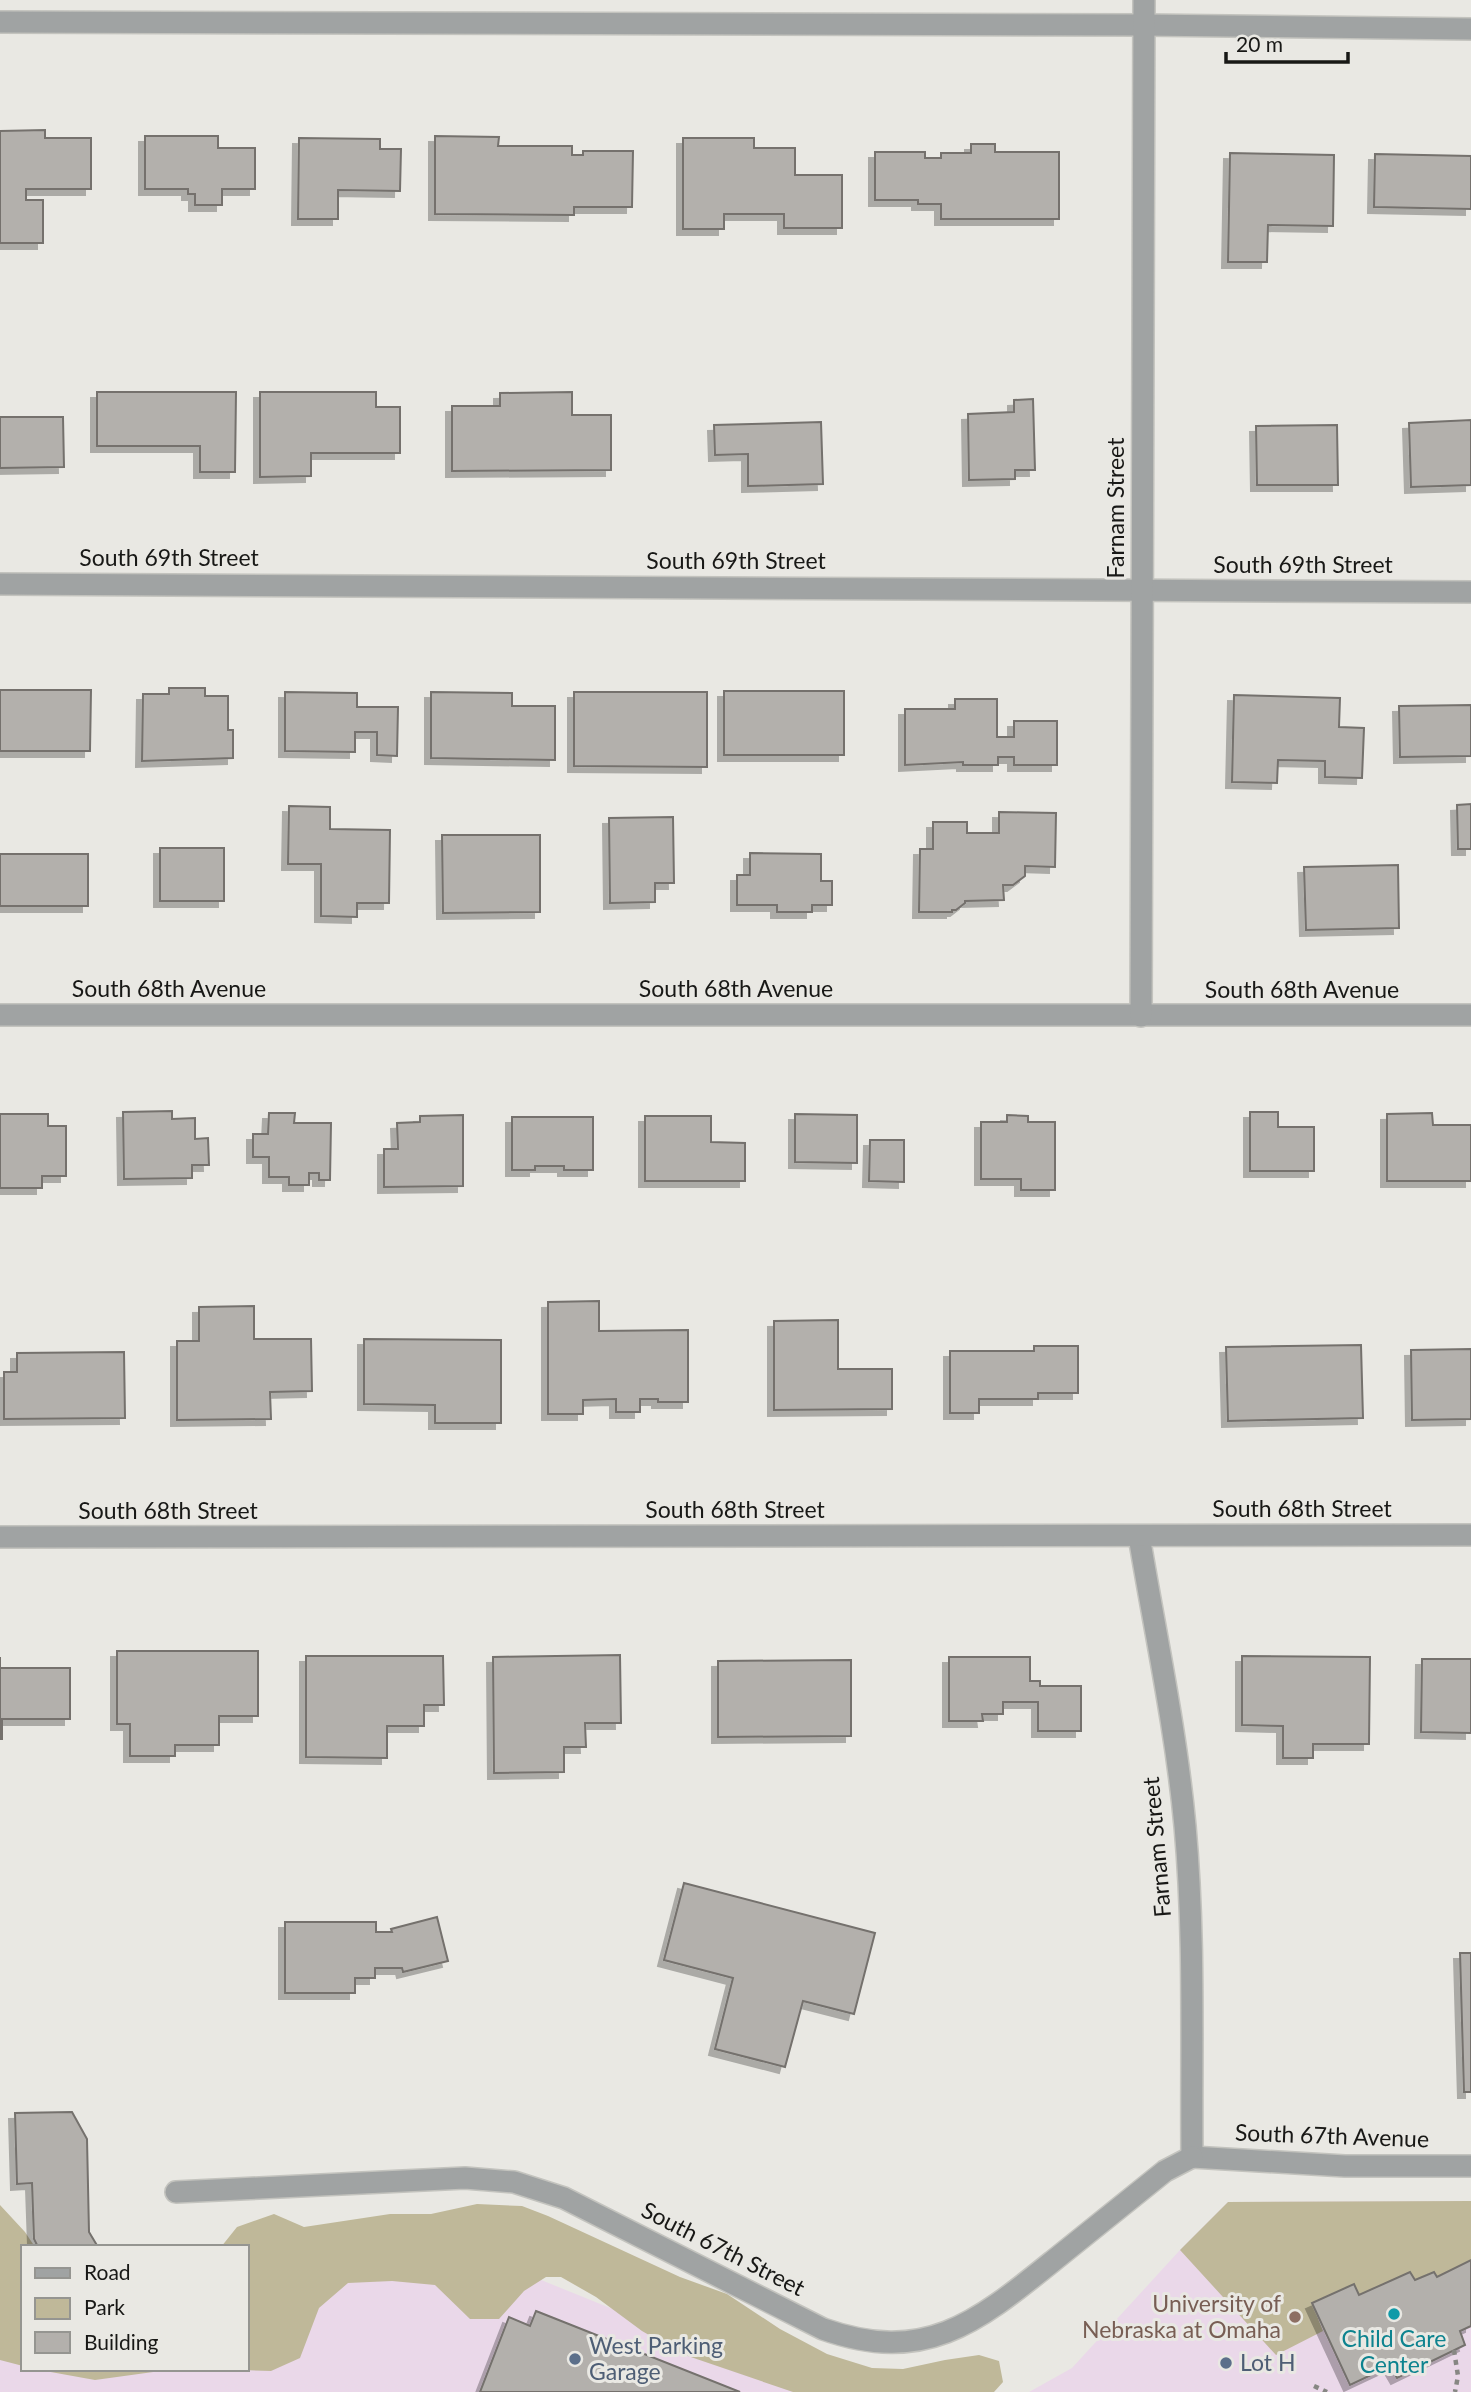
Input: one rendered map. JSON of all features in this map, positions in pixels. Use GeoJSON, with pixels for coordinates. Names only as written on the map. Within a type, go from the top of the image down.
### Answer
{"type":"FeatureCollection","features":[{"type":"Feature","properties":{"kind":"street","name":"Farnam Street"},"geometry":{"type":"LineString","coordinates":[[1141,1016],[1144,0]]}},
{"type":"Feature","properties":{"kind":"street"},"geometry":{"type":"LineString","coordinates":[[0,22],[1144,25],[1471,29]]}},
{"type":"Feature","properties":{"kind":"street","name":"South 69th Street"},"geometry":{"type":"LineString","coordinates":[[0,584],[1471,592]]}},
{"type":"Feature","properties":{"kind":"street","name":"South 68th Avenue"},"geometry":{"type":"LineString","coordinates":[[0,1015],[1471,1015]]}},
{"type":"Feature","properties":{"kind":"street","name":"South 68th Street"},"geometry":{"type":"LineString","coordinates":[[0,1537],[1471,1535]]}},
{"type":"Feature","properties":{"kind":"street","name":"Farnam Street"},"geometry":{"type":"LineString","coordinates":[[1139,1536],[1185,1825],[1190,1917],[1192,2157]]}},
{"type":"Feature","properties":{"kind":"street","name":"South 67th Avenue"},"geometry":{"type":"LineString","coordinates":[[1192,2157],[1345,2166],[1471,2166]]}},
{"type":"Feature","properties":{"kind":"street","name":"South 67th Street"},"geometry":{"type":"LineString","coordinates":[[176,2192],[465,2178],[514,2182],[564,2198],[823,2329],[873,2343],[910,2343],[962,2327],[1004,2300],[1165,2171],[1192,2157]]}},
{"type":"Feature","properties":{"kind":"path"},"geometry":{"type":"LineString","coordinates":[[1454,2350],[1458,2376],[1455,2392]]}},
{"type":"Feature","properties":{"kind":"path"},"geometry":{"type":"LineString","coordinates":[[1314,2386],[1327,2392]]}},
{"type":"Feature","properties":{"kind":"shaded area","name":"University of Nebraska at Omaha"},"geometry":{"type":"Polygon","coordinates":[[[1471,2201],[1471,2392],[1029,2392],[1072,2368],[1180,2250],[1228,2202],[1471,2201]]]}},
{"type":"Feature","properties":{"kind":"shaded area"},"geometry":{"type":"Polygon","coordinates":[[[504,2265],[818,2392],[0,2392],[0,2349],[21,2349],[21,2371],[248,2371],[248,2285],[504,2265]]]}},
{"type":"Feature","properties":{"kind":"green space"},"geometry":{"type":"Polygon","coordinates":[[[1471,2201],[1471,2260],[1437,2277],[1433,2272],[1415,2280],[1410,2272],[1359,2295],[1354,2285],[1312,2303],[1323,2331],[1276,2355],[1180,2250],[1228,2202],[1471,2201]]]}},
{"type":"Feature","properties":{"kind":"green space"},"geometry":{"type":"Polygon","coordinates":[[[477,2204],[522,2206],[680,2277],[727,2294],[780,2329],[827,2354],[872,2368],[903,2369],[979,2355],[999,2361],[1003,2382],[994,2392],[793,2392],[682,2354],[561,2277],[546,2277],[524,2291],[499,2319],[470,2319],[435,2285],[392,2281],[348,2283],[319,2308],[300,2358],[271,2371],[248,2370],[248,2245],[223,2245],[237,2227],[274,2214],[304,2227],[390,2214],[431,2214],[477,2204]]]}},
{"type":"Feature","properties":{"kind":"green space"},"geometry":{"type":"Polygon","coordinates":[[[0,2205],[34,2245],[21,2245],[21,2365],[0,2360],[0,2205]]]}},
{"type":"Feature","properties":{"kind":"green space"},"geometry":{"type":"Polygon","coordinates":[[[45,2371],[160,2371],[95,2380],[45,2371]]]}},
{"type":"Feature","properties":{"kind":"building"},"geometry":{"type":"Polygon","coordinates":[[[45,130],[45,138],[91,138],[91,189],[26,189],[26,200],[43,200],[43,243],[0,243],[0,131],[45,130]]]}},
{"type":"Feature","properties":{"kind":"building"},"geometry":{"type":"Polygon","coordinates":[[[145,136],[218,136],[218,148],[255,148],[255,189],[222,189],[222,205],[195,205],[195,194],[188,194],[188,189],[145,189],[145,136]]]}},
{"type":"Feature","properties":{"kind":"building"},"geometry":{"type":"Polygon","coordinates":[[[435,136],[499,137],[498,146],[572,146],[572,155],[583,155],[583,151],[633,151],[632,207],[574,207],[574,215],[435,214],[435,136]]]}},
{"type":"Feature","properties":{"kind":"building"},"geometry":{"type":"Polygon","coordinates":[[[299,138],[380,139],[380,149],[401,149],[400,191],[338,190],[338,219],[298,219],[299,138]]]}},
{"type":"Feature","properties":{"kind":"building"},"geometry":{"type":"Polygon","coordinates":[[[683,138],[754,138],[754,148],[795,148],[795,175],[842,175],[842,228],[784,228],[784,214],[724,214],[724,229],[683,229],[683,138]]]}},
{"type":"Feature","properties":{"kind":"building"},"geometry":{"type":"Polygon","coordinates":[[[971,144],[995,144],[995,152],[1059,152],[1059,219],[941,219],[941,204],[918,204],[918,200],[875,200],[875,152],[925,152],[925,158],[941,158],[941,153],[971,153],[971,144]]]}},
{"type":"Feature","properties":{"kind":"building"},"geometry":{"type":"Polygon","coordinates":[[[1230,153],[1334,155],[1333,226],[1268,225],[1267,262],[1228,262],[1230,153]]]}},
{"type":"Feature","properties":{"kind":"building"},"geometry":{"type":"Polygon","coordinates":[[[1375,154],[1471,156],[1471,209],[1374,207],[1375,154]]]}},
{"type":"Feature","properties":{"kind":"building"},"geometry":{"type":"Polygon","coordinates":[[[97,392],[236,392],[235,472],[200,472],[200,446],[97,446],[97,392]]]}},
{"type":"Feature","properties":{"kind":"building"},"geometry":{"type":"Polygon","coordinates":[[[260,392],[376,392],[376,407],[400,407],[400,453],[311,453],[311,476],[260,477],[260,392]]]}},
{"type":"Feature","properties":{"kind":"building"},"geometry":{"type":"Polygon","coordinates":[[[572,392],[572,415],[611,415],[611,470],[452,471],[452,406],[500,406],[500,393],[572,392]]]}},
{"type":"Feature","properties":{"kind":"building"},"geometry":{"type":"Polygon","coordinates":[[[1033,399],[1035,470],[1015,470],[1015,479],[969,480],[968,414],[1014,412],[1014,400],[1033,399]]]}},
{"type":"Feature","properties":{"kind":"building"},"geometry":{"type":"Polygon","coordinates":[[[0,417],[63,417],[64,467],[0,468],[0,417]]]}},
{"type":"Feature","properties":{"kind":"building"},"geometry":{"type":"Polygon","coordinates":[[[1471,420],[1471,485],[1411,487],[1409,423],[1471,420]]]}},
{"type":"Feature","properties":{"kind":"building"},"geometry":{"type":"Polygon","coordinates":[[[821,422],[823,484],[748,486],[748,454],[715,455],[714,425],[821,422]]]}},
{"type":"Feature","properties":{"kind":"building"},"geometry":{"type":"Polygon","coordinates":[[[1337,425],[1338,485],[1257,485],[1256,426],[1337,425]]]}},
{"type":"Feature","properties":{"kind":"building"},"geometry":{"type":"Polygon","coordinates":[[[169,688],[205,688],[205,696],[228,696],[228,730],[233,730],[233,758],[142,761],[143,694],[169,694],[169,688]]]}},
{"type":"Feature","properties":{"kind":"building"},"geometry":{"type":"Polygon","coordinates":[[[0,690],[91,690],[90,751],[0,751],[0,690]]]}},
{"type":"Feature","properties":{"kind":"building"},"geometry":{"type":"Polygon","coordinates":[[[724,691],[844,691],[844,755],[724,755],[724,691]]]}},
{"type":"Feature","properties":{"kind":"building"},"geometry":{"type":"Polygon","coordinates":[[[285,692],[357,693],[357,707],[398,707],[397,756],[377,755],[377,732],[355,732],[355,752],[285,751],[285,692]]]}},
{"type":"Feature","properties":{"kind":"building"},"geometry":{"type":"Polygon","coordinates":[[[431,692],[512,693],[512,706],[555,706],[555,760],[431,758],[431,692]]]}},
{"type":"Feature","properties":{"kind":"building"},"geometry":{"type":"Polygon","coordinates":[[[574,692],[707,692],[707,767],[574,766],[574,692]]]}},
{"type":"Feature","properties":{"kind":"building"},"geometry":{"type":"Polygon","coordinates":[[[1234,695],[1340,698],[1339,727],[1364,728],[1362,778],[1325,777],[1325,761],[1278,760],[1277,783],[1232,782],[1234,695]]]}},
{"type":"Feature","properties":{"kind":"building"},"geometry":{"type":"Polygon","coordinates":[[[955,699],[997,699],[997,737],[1014,737],[1014,721],[1057,721],[1057,765],[1014,765],[1014,757],[998,757],[998,765],[963,765],[963,762],[905,765],[905,709],[955,709],[955,699]]]}},
{"type":"Feature","properties":{"kind":"building"},"geometry":{"type":"Polygon","coordinates":[[[1471,705],[1471,756],[1400,757],[1399,706],[1471,705]]]}},
{"type":"Feature","properties":{"kind":"building"},"geometry":{"type":"Polygon","coordinates":[[[1471,804],[1471,849],[1458,849],[1457,805],[1471,804]]]}},
{"type":"Feature","properties":{"kind":"building"},"geometry":{"type":"Polygon","coordinates":[[[289,806],[330,807],[330,829],[390,830],[389,903],[357,903],[357,917],[321,916],[321,864],[288,864],[289,806]]]}},
{"type":"Feature","properties":{"kind":"building"},"geometry":{"type":"Polygon","coordinates":[[[999,812],[1056,813],[1055,867],[1025,866],[1025,876],[1013,885],[1003,885],[1004,900],[965,901],[952,912],[919,912],[920,849],[933,849],[933,822],[967,822],[967,833],[999,833],[999,812]]]}},
{"type":"Feature","properties":{"kind":"building"},"geometry":{"type":"Polygon","coordinates":[[[673,817],[674,883],[655,883],[655,902],[610,903],[609,818],[673,817]]]}},
{"type":"Feature","properties":{"kind":"building"},"geometry":{"type":"Polygon","coordinates":[[[442,835],[540,835],[540,912],[443,913],[442,835]]]}},
{"type":"Feature","properties":{"kind":"building"},"geometry":{"type":"Polygon","coordinates":[[[160,848],[224,848],[224,901],[160,901],[160,848]]]}},
{"type":"Feature","properties":{"kind":"building"},"geometry":{"type":"Polygon","coordinates":[[[750,853],[821,854],[821,881],[832,881],[832,905],[812,905],[812,912],[777,912],[777,905],[737,905],[737,875],[750,875],[750,853]]]}},
{"type":"Feature","properties":{"kind":"building"},"geometry":{"type":"Polygon","coordinates":[[[0,854],[88,854],[88,906],[0,906],[0,854]]]}},
{"type":"Feature","properties":{"kind":"building"},"geometry":{"type":"Polygon","coordinates":[[[1398,865],[1399,928],[1306,930],[1304,867],[1398,865]]]}},
{"type":"Feature","properties":{"kind":"building"},"geometry":{"type":"Polygon","coordinates":[[[172,1111],[172,1119],[195,1118],[195,1139],[208,1138],[209,1165],[192,1165],[192,1178],[124,1179],[123,1112],[172,1111]]]}},
{"type":"Feature","properties":{"kind":"building"},"geometry":{"type":"Polygon","coordinates":[[[1250,1112],[1278,1112],[1278,1127],[1314,1127],[1314,1171],[1250,1171],[1250,1112]]]}},
{"type":"Feature","properties":{"kind":"building"},"geometry":{"type":"Polygon","coordinates":[[[269,1113],[295,1113],[294,1123],[331,1123],[330,1180],[319,1180],[319,1173],[309,1173],[309,1185],[289,1185],[289,1177],[269,1177],[269,1157],[253,1157],[253,1134],[268,1134],[269,1113]]]}},
{"type":"Feature","properties":{"kind":"building"},"geometry":{"type":"Polygon","coordinates":[[[1432,1113],[1433,1125],[1471,1125],[1471,1181],[1387,1181],[1387,1114],[1432,1113]]]}},
{"type":"Feature","properties":{"kind":"building"},"geometry":{"type":"Polygon","coordinates":[[[0,1114],[48,1114],[48,1126],[66,1126],[66,1176],[42,1176],[42,1188],[0,1188],[0,1114]]]}},
{"type":"Feature","properties":{"kind":"building"},"geometry":{"type":"Polygon","coordinates":[[[795,1114],[857,1115],[857,1163],[795,1162],[795,1114]]]}},
{"type":"Feature","properties":{"kind":"building"},"geometry":{"type":"Polygon","coordinates":[[[463,1115],[463,1186],[384,1187],[384,1149],[398,1149],[397,1123],[420,1122],[420,1116],[463,1115]]]}},
{"type":"Feature","properties":{"kind":"building"},"geometry":{"type":"Polygon","coordinates":[[[1007,1115],[1028,1116],[1028,1122],[1055,1122],[1055,1190],[1021,1190],[1021,1179],[981,1179],[981,1122],[1007,1122],[1007,1115]]]}},
{"type":"Feature","properties":{"kind":"building"},"geometry":{"type":"Polygon","coordinates":[[[645,1116],[711,1116],[711,1142],[745,1143],[745,1181],[645,1181],[645,1116]]]}},
{"type":"Feature","properties":{"kind":"building"},"geometry":{"type":"Polygon","coordinates":[[[512,1117],[593,1117],[593,1170],[535,1166],[535,1170],[512,1170],[512,1117]]]}},
{"type":"Feature","properties":{"kind":"building"},"geometry":{"type":"Polygon","coordinates":[[[870,1140],[904,1140],[904,1182],[869,1181],[870,1140]]]}},
{"type":"Feature","properties":{"kind":"building"},"geometry":{"type":"Polygon","coordinates":[[[599,1301],[599,1331],[688,1330],[688,1402],[640,1399],[640,1412],[616,1412],[616,1399],[583,1400],[583,1414],[548,1414],[548,1302],[599,1301]]]}},
{"type":"Feature","properties":{"kind":"building"},"geometry":{"type":"Polygon","coordinates":[[[254,1306],[254,1339],[311,1339],[312,1391],[270,1392],[271,1419],[177,1420],[177,1341],[199,1341],[199,1307],[254,1306]]]}},
{"type":"Feature","properties":{"kind":"building"},"geometry":{"type":"Polygon","coordinates":[[[838,1320],[838,1369],[892,1369],[892,1409],[774,1410],[774,1321],[838,1320]]]}},
{"type":"Feature","properties":{"kind":"building"},"geometry":{"type":"Polygon","coordinates":[[[364,1339],[501,1340],[501,1423],[435,1423],[435,1405],[364,1404],[364,1339]]]}},
{"type":"Feature","properties":{"kind":"building"},"geometry":{"type":"Polygon","coordinates":[[[1361,1345],[1363,1418],[1228,1421],[1226,1347],[1361,1345]]]}},
{"type":"Feature","properties":{"kind":"building"},"geometry":{"type":"Polygon","coordinates":[[[1034,1346],[1078,1346],[1078,1393],[1038,1393],[1038,1399],[979,1399],[979,1413],[950,1413],[950,1351],[1034,1351],[1034,1346]]]}},
{"type":"Feature","properties":{"kind":"building"},"geometry":{"type":"Polygon","coordinates":[[[1471,1349],[1471,1419],[1412,1420],[1411,1350],[1471,1349]]]}},
{"type":"Feature","properties":{"kind":"building"},"geometry":{"type":"Polygon","coordinates":[[[124,1352],[125,1418],[4,1419],[4,1372],[17,1372],[17,1353],[124,1352]]]}},
{"type":"Feature","properties":{"kind":"building"},"geometry":{"type":"Polygon","coordinates":[[[117,1651],[258,1651],[258,1716],[219,1716],[219,1745],[175,1745],[175,1756],[130,1756],[130,1724],[117,1724],[117,1651]]]}},
{"type":"Feature","properties":{"kind":"building"},"geometry":{"type":"Polygon","coordinates":[[[620,1655],[621,1723],[585,1723],[586,1747],[564,1747],[564,1772],[494,1773],[493,1657],[620,1655]]]}},
{"type":"Feature","properties":{"kind":"building"},"geometry":{"type":"Polygon","coordinates":[[[306,1656],[443,1656],[444,1705],[424,1705],[424,1726],[387,1726],[387,1758],[306,1757],[306,1656]]]}},
{"type":"Feature","properties":{"kind":"building"},"geometry":{"type":"Polygon","coordinates":[[[1242,1656],[1370,1657],[1369,1744],[1313,1744],[1313,1758],[1283,1758],[1283,1726],[1242,1725],[1242,1656]]]}},
{"type":"Feature","properties":{"kind":"building"},"geometry":{"type":"Polygon","coordinates":[[[949,1657],[1030,1657],[1030,1681],[1040,1681],[1040,1686],[1081,1686],[1081,1731],[1038,1731],[1038,1702],[1003,1702],[1003,1714],[982,1714],[983,1721],[949,1721],[949,1657]]]}},
{"type":"Feature","properties":{"kind":"building"},"geometry":{"type":"Polygon","coordinates":[[[1422,1659],[1471,1659],[1471,1733],[1421,1732],[1422,1659]]]}},
{"type":"Feature","properties":{"kind":"building"},"geometry":{"type":"Polygon","coordinates":[[[851,1660],[851,1736],[718,1737],[718,1661],[851,1660]]]}},
{"type":"Feature","properties":{"kind":"building"},"geometry":{"type":"Polygon","coordinates":[[[0,1668],[70,1668],[70,1719],[2,1719],[0,1739],[0,1668]]]}},
{"type":"Feature","properties":{"kind":"building"},"geometry":{"type":"Polygon","coordinates":[[[684,1883],[875,1933],[854,2014],[803,2001],[785,2067],[715,2049],[733,1978],[664,1960],[684,1883]]]}},
{"type":"Feature","properties":{"kind":"building"},"geometry":{"type":"Polygon","coordinates":[[[437,1917],[448,1961],[403,1972],[402,1968],[375,1968],[375,1978],[355,1978],[355,1993],[285,1993],[285,1922],[376,1922],[376,1932],[392,1932],[391,1929],[437,1917]]]}},
{"type":"Feature","properties":{"kind":"building"},"geometry":{"type":"Polygon","coordinates":[[[1460,1953],[1471,1953],[1471,2092],[1464,2092],[1460,1953]]]}},
{"type":"Feature","properties":{"kind":"building"},"geometry":{"type":"Polygon","coordinates":[[[72,2112],[87,2139],[89,2232],[97,2245],[37,2245],[34,2239],[32,2183],[17,2184],[15,2113],[72,2112]]]}},
{"type":"Feature","properties":{"kind":"building","name":"Child Care Center"},"geometry":{"type":"Polygon","coordinates":[[[1471,2260],[1471,2326],[1460,2331],[1465,2345],[1397,2378],[1390,2366],[1350,2385],[1312,2303],[1354,2284],[1359,2295],[1410,2272],[1415,2280],[1434,2272],[1437,2277],[1471,2260]]]}},
{"type":"Feature","properties":{"kind":"building","name":"West Parking Garage"},"geometry":{"type":"Polygon","coordinates":[[[536,2311],[740,2392],[480,2392],[509,2317],[530,2326],[536,2311]]]}},
{"type":"Feature","properties":{"kind":"place","name":"Child Care Center"},"geometry":{"type":"Point","coordinates":[1394,2314]}},
{"type":"Feature","properties":{"kind":"place","name":"University of Nebraska at Omaha"},"geometry":{"type":"Point","coordinates":[1295,2317]}},
{"type":"Feature","properties":{"kind":"place","name":"West Parking Garage"},"geometry":{"type":"Point","coordinates":[575,2359]}},
{"type":"Feature","properties":{"kind":"place","name":"Lot H"},"geometry":{"type":"Point","coordinates":[1226,2363]}}]}
